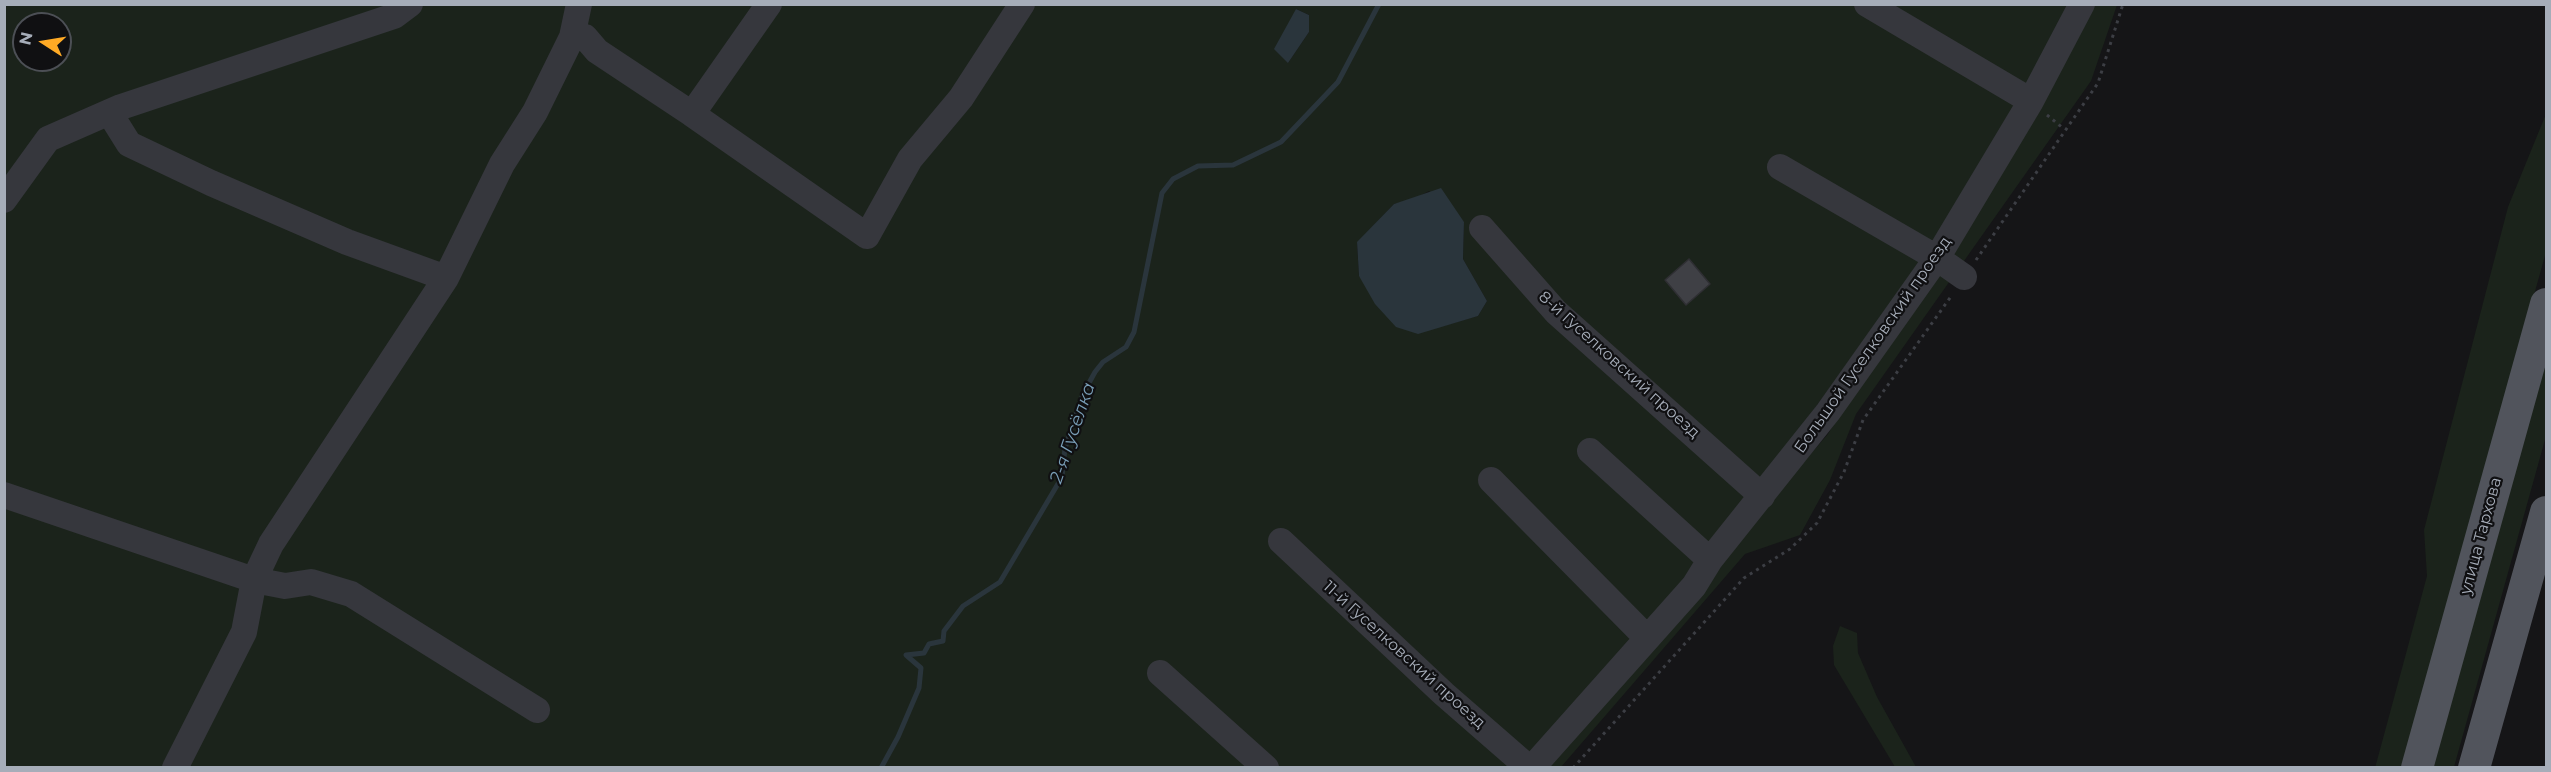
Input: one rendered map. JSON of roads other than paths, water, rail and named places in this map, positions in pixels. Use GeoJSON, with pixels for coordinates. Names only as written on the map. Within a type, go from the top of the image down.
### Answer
{"type":"FeatureCollection","features":[{"type":"Feature","properties":{"kind":"main road","name":"улица Тархова"},"geometry":{"type":"LineString","coordinates":[[2417,768],[2547,304]]}},
{"type":"Feature","properties":{"kind":"main road"},"geometry":{"type":"LineString","coordinates":[[2474,768],[2547,512]]}},
{"type":"Feature","properties":{"kind":"street"},"geometry":{"type":"LineString","coordinates":[[4,200],[48,139],[109,112],[394,16],[410,4]]}},
{"type":"Feature","properties":{"kind":"street"},"geometry":{"type":"LineString","coordinates":[[176,768],[244,632],[255,580],[277,534],[446,278],[502,164],[536,112],[572,37],[579,4]]}},
{"type":"Feature","properties":{"kind":"street"},"geometry":{"type":"LineString","coordinates":[[692,114],[769,4]]}},
{"type":"Feature","properties":{"kind":"street"},"geometry":{"type":"LineString","coordinates":[[585,37],[597,51],[867,236],[910,159],[961,98],[1022,4]]}},
{"type":"Feature","properties":{"kind":"street"},"geometry":{"type":"LineString","coordinates":[[1867,4],[2031,101]]}},
{"type":"Feature","properties":{"kind":"street","name":"Большой Гуселковский проезд"},"geometry":{"type":"LineString","coordinates":[[1530,768],[1694,586],[1710,560],[1828,412],[1937,258],[2031,101],[2082,4]]}},
{"type":"Feature","properties":{"kind":"street"},"geometry":{"type":"LineString","coordinates":[[109,112],[129,144],[211,183],[347,242],[446,278]]}},
{"type":"Feature","properties":{"kind":"street"},"geometry":{"type":"LineString","coordinates":[[1780,167],[1937,258],[1964,277]]}},
{"type":"Feature","properties":{"kind":"street","name":"8-й Гуселковский проезд"},"geometry":{"type":"LineString","coordinates":[[1482,228],[1556,312],[1762,496]]}},
{"type":"Feature","properties":{"kind":"street"},"geometry":{"type":"LineString","coordinates":[[1590,451],[1710,560]]}},
{"type":"Feature","properties":{"kind":"street"},"geometry":{"type":"LineString","coordinates":[[1491,480],[1647,638]]}},
{"type":"Feature","properties":{"kind":"street"},"geometry":{"type":"LineString","coordinates":[[4,495],[255,580],[285,586],[310,582],[351,594],[537,710]]}},
{"type":"Feature","properties":{"kind":"street","name":"11-й Гуселковский проезд"},"geometry":{"type":"LineString","coordinates":[[1281,541],[1436,686],[1530,768]]}},
{"type":"Feature","properties":{"kind":"street"},"geometry":{"type":"LineString","coordinates":[[1160,673],[1266,768]]}},
{"type":"Feature","properties":{"kind":"waterway","name":"2-я Гусёлка"},"geometry":{"type":"LineString","coordinates":[[881,768],[898,737],[919,688],[921,668],[906,655],[924,653],[929,644],[943,641],[944,631],[963,606],[1000,582],[1062,477],[1065,448],[1083,394],[1103,362],[1126,347],[1134,332],[1162,193],[1173,179],[1198,166],[1233,165],[1281,142],[1338,82],[1379,4]]}}]}
